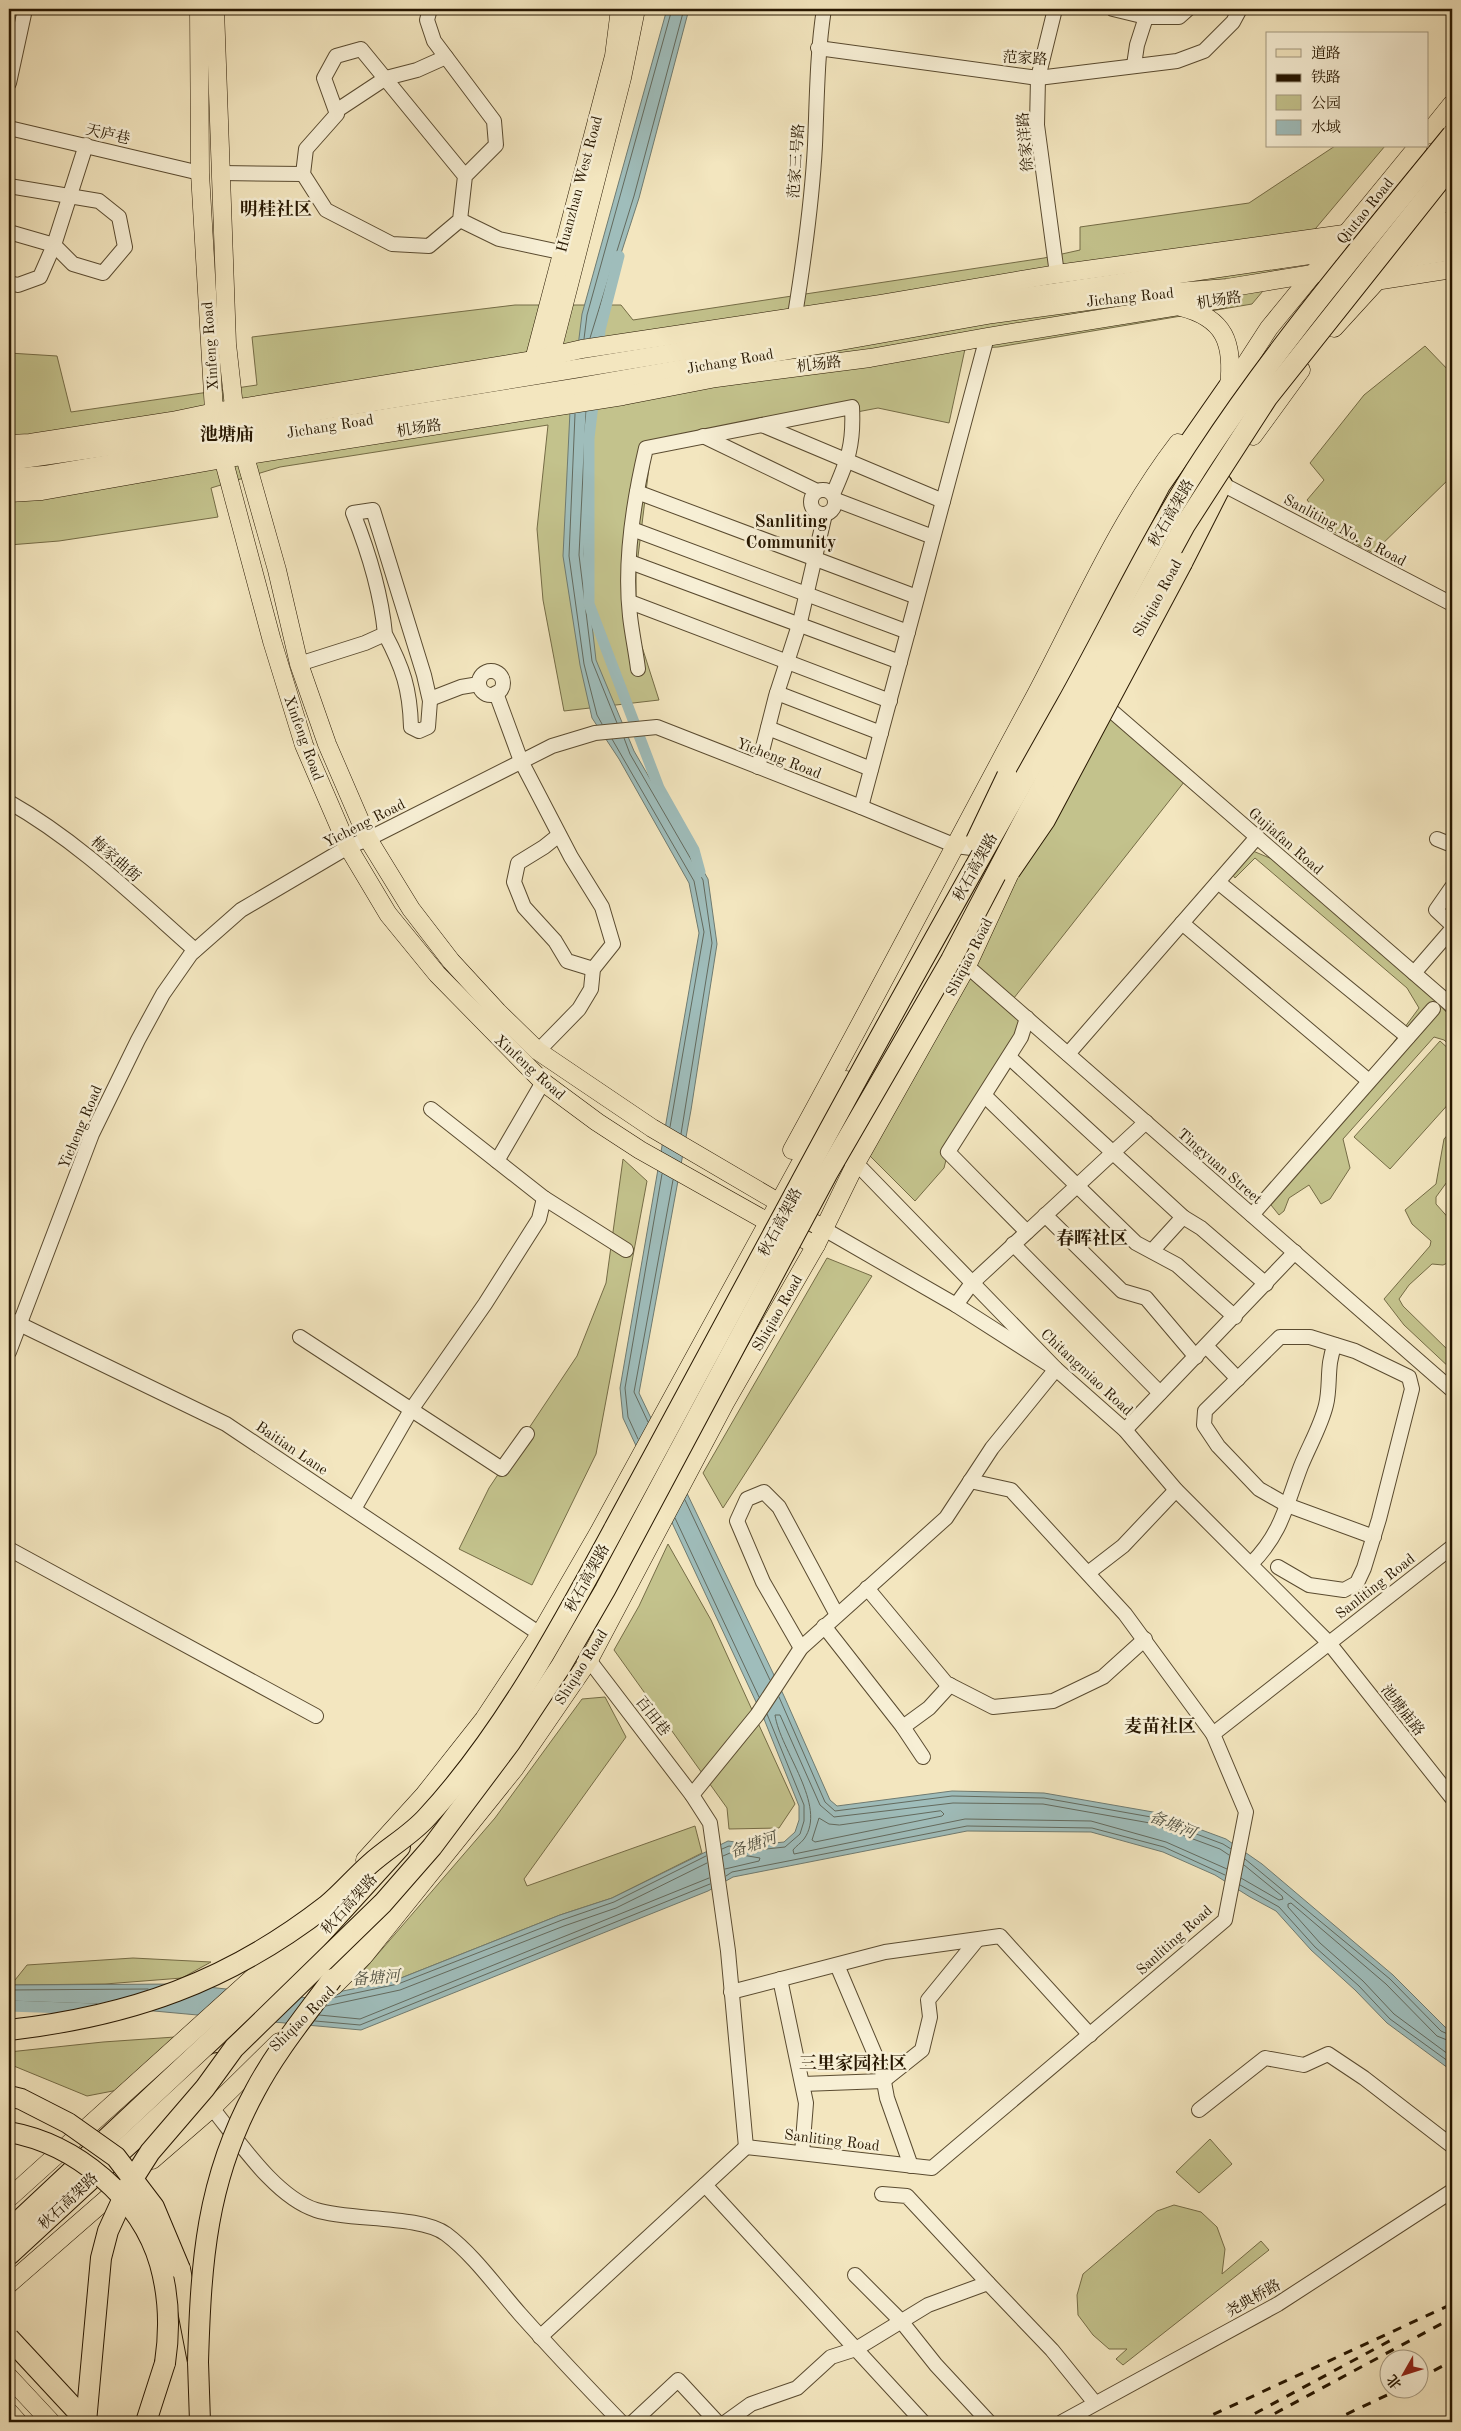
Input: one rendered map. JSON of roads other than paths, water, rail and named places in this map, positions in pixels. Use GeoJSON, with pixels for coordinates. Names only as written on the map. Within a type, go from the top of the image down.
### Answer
{"type":"FeatureCollection","features":[{"type":"Feature","properties":{"kind":"highway","name":"秋石高架路"},"geometry":{"type":"LineString","coordinates":[[9,2230],[299,1958],[423,1822],[479,1751],[544,1654],[931,944],[1072,693],[1167,517],[1204,456],[1312,308],[1452,135]]}},
{"type":"Feature","properties":{"kind":"highway","name":"秋石高架路"},"geometry":{"type":"LineString","coordinates":[[9,2255],[234,2048],[383,1903],[453,1820],[510,1743],[561,1666],[605,1590],[827,1174],[959,963],[1030,809],[1185,525],[1221,467],[1273,390],[1452,166]]}},
{"type":"Feature","properties":{"kind":"highway"},"geometry":{"type":"LineString","coordinates":[[931,944],[998,791],[1160,485],[1230,386]]}},
{"type":"Feature","properties":{"kind":"highway"},"geometry":{"type":"LineString","coordinates":[[959,963],[1045,820],[1222,484]]}},
{"type":"Feature","properties":{"kind":"highway"},"geometry":{"type":"LineString","coordinates":[[9,2030],[67,2023],[139,2006],[200,1984],[226,1971],[295,1928],[331,1902],[373,1861],[423,1822]]}},
{"type":"Feature","properties":{"kind":"highway"},"geometry":{"type":"LineString","coordinates":[[200,2422],[198,2362],[200,2286],[213,2194],[237,2126],[256,2089],[383,1903]]}},
{"type":"Feature","properties":{"kind":"highway"},"geometry":{"type":"LineString","coordinates":[[87,2422],[97,2285],[101,2258],[115,2211],[150,2152],[205,2088],[234,2048]]}},
{"type":"Feature","properties":{"kind":"highway"},"geometry":{"type":"LineString","coordinates":[[9,2096],[21,2099],[68,2123],[116,2157],[154,2208],[180,2269],[198,2362]]}},
{"type":"Feature","properties":{"kind":"highway"},"geometry":{"type":"LineString","coordinates":[[9,2132],[38,2139],[67,2152],[89,2167],[128,2205],[150,2240],[160,2264],[166,2298],[169,2336],[160,2384],[146,2422]]}},
{"type":"Feature","properties":{"kind":"highway"},"geometry":{"type":"LineString","coordinates":[[9,2338],[87,2422]]}},
{"type":"Feature","properties":{"kind":"main road","name":"Xinfeng Road"},"geometry":{"type":"LineString","coordinates":[[199,9],[200,172],[215,420],[221,453],[272,641],[304,745],[348,847],[388,914],[437,974],[543,1082],[597,1122],[654,1158],[763,1219],[816,1245]]}},
{"type":"Feature","properties":{"kind":"main road","name":"Xinfeng Road"},"geometry":{"type":"LineString","coordinates":[[216,9],[227,344],[235,417],[242,450],[277,570],[299,664],[327,744],[368,839],[411,909],[451,961],[498,1012],[538,1051],[598,1094],[658,1132],[773,1197],[824,1229]]}},
{"type":"Feature","properties":{"kind":"main road","name":"Huanzhan West Road"},"geometry":{"type":"LineString","coordinates":[[542,358],[560,252],[626,10]]}},
{"type":"Feature","properties":{"kind":"main road","name":"Huanzhan West Road"},"geometry":{"type":"LineString","coordinates":[[542,358],[622,78],[626,10]]}},
{"type":"Feature","properties":{"kind":"main road"},"geometry":{"type":"LineString","coordinates":[[1428,134],[1452,104]]}},
{"type":"Feature","properties":{"kind":"main road","name":"Qiutao Road"},"geometry":{"type":"LineString","coordinates":[[1332,252],[1416,148]]}},
{"type":"Feature","properties":{"kind":"main road"},"geometry":{"type":"LineString","coordinates":[[1412,240],[1452,190]]}},
{"type":"Feature","properties":{"kind":"main road"},"geometry":{"type":"LineString","coordinates":[[235,417],[582,349],[881,304],[1057,274],[1426,222],[1452,221]]}},
{"type":"Feature","properties":{"kind":"main road","name":"Jichang Road"},"geometry":{"type":"LineString","coordinates":[[622,379],[1062,290],[1452,234]]}},
{"type":"Feature","properties":{"kind":"main road","name":"Shiqiao Road"},"geometry":{"type":"LineString","coordinates":[[9,2284],[212,2108],[270,2052],[363,1957],[515,1768],[589,1660],[691,1466],[816,1245],[959,963],[1039,812],[1222,484],[1244,448],[1292,382],[1344,316],[1397,260],[1412,240]]}},
{"type":"Feature","properties":{"kind":"main road","name":"Jichang Road"},"geometry":{"type":"LineString","coordinates":[[9,461],[158,440],[215,420],[235,417],[574,369],[622,379],[993,314],[1125,296],[1228,288],[1452,251]]}},
{"type":"Feature","properties":{"kind":"main road"},"geometry":{"type":"LineString","coordinates":[[773,1197],[813,1138],[979,849],[1064,684],[1170,497],[1230,386],[1269,328],[1332,252]]}},
{"type":"Feature","properties":{"kind":"main road","name":"机场路"},"geometry":{"type":"LineString","coordinates":[[578,395],[622,379],[716,378],[870,358],[1302,286],[1377,281],[1452,268]]}},
{"type":"Feature","properties":{"kind":"main road"},"geometry":{"type":"LineString","coordinates":[[1094,320],[1125,296]]}},
{"type":"Feature","properties":{"kind":"main road"},"geometry":{"type":"LineString","coordinates":[[9,2198],[279,1954],[424,1795],[484,1719],[540,1634],[617,1499],[637,1455],[763,1219],[981,794],[1149,481],[1180,441],[1230,386],[1228,346],[1222,330],[1209,317],[1178,306]]}},
{"type":"Feature","properties":{"kind":"main road"},"geometry":{"type":"LineString","coordinates":[[542,358],[574,369]]}},
{"type":"Feature","properties":{"kind":"main road","name":"Jichang Road"},"geometry":{"type":"LineString","coordinates":[[9,478],[242,450],[278,435],[578,395]]}},
{"type":"Feature","properties":{"kind":"main road"},"geometry":{"type":"LineString","coordinates":[[9,444],[30,443],[162,423],[215,420]]}},
{"type":"Feature","properties":{"kind":"main road"},"geometry":{"type":"LineString","coordinates":[[9,493],[42,491],[221,453]]}},
{"type":"Feature","properties":{"kind":"main road"},"geometry":{"type":"LineString","coordinates":[[9,2377],[50,2422]]}},
{"type":"Feature","properties":{"kind":"main road"},"geometry":{"type":"LineString","coordinates":[[9,2412],[18,2422]]}},
{"type":"Feature","properties":{"kind":"street"},"geometry":{"type":"LineString","coordinates":[[9,84],[11,63],[24,14],[22,9]]}},
{"type":"Feature","properties":{"kind":"street"},"geometry":{"type":"LineString","coordinates":[[430,9],[427,20],[434,41],[494,121],[496,145],[465,176],[460,220],[429,246],[392,244],[326,210],[303,174],[306,149],[337,114],[324,78],[336,56],[361,49],[465,176]]}},
{"type":"Feature","properties":{"kind":"street","name":"范家三号路"},"geometry":{"type":"LineString","coordinates":[[795,316],[804,257],[815,146],[818,48],[824,9]]}},
{"type":"Feature","properties":{"kind":"street","name":"徐家洋路"},"geometry":{"type":"LineString","coordinates":[[1055,9],[1038,78],[1037,125],[1057,274]]}},
{"type":"Feature","properties":{"kind":"street"},"geometry":{"type":"LineString","coordinates":[[1113,9],[1179,17],[1188,9]]}},
{"type":"Feature","properties":{"kind":"street","name":"范家路"},"geometry":{"type":"LineString","coordinates":[[818,48],[1038,78],[1177,61],[1204,51],[1233,22],[1240,9]]}},
{"type":"Feature","properties":{"kind":"street"},"geometry":{"type":"LineString","coordinates":[[1134,65],[1144,13]]}},
{"type":"Feature","properties":{"kind":"street"},"geometry":{"type":"LineString","coordinates":[[336,111],[386,78],[417,70],[446,57]]}},
{"type":"Feature","properties":{"kind":"street","name":"天庐巷"},"geometry":{"type":"LineString","coordinates":[[9,128],[200,172]]}},
{"type":"Feature","properties":{"kind":"street"},"geometry":{"type":"LineString","coordinates":[[9,284],[18,285],[40,277],[54,245],[86,145]]}},
{"type":"Feature","properties":{"kind":"street"},"geometry":{"type":"LineString","coordinates":[[221,173],[303,174]]}},
{"type":"Feature","properties":{"kind":"street"},"geometry":{"type":"LineString","coordinates":[[9,186],[98,202],[119,217],[125,248],[103,273],[73,264],[54,245],[9,232]]}},
{"type":"Feature","properties":{"kind":"street"},"geometry":{"type":"LineString","coordinates":[[460,220],[499,239],[560,252]]}},
{"type":"Feature","properties":{"kind":"street"},"geometry":{"type":"LineString","coordinates":[[861,806],[987,337]]}},
{"type":"Feature","properties":{"kind":"street"},"geometry":{"type":"LineString","coordinates":[[638,669],[630,615],[630,562],[637,492],[646,448],[852,407],[854,434],[847,461],[834,497],[834,508],[825,514],[807,594],[777,693],[758,767]]}},
{"type":"Feature","properties":{"kind":"street"},"geometry":{"type":"LineString","coordinates":[[761,424],[943,501]]}},
{"type":"Feature","properties":{"kind":"street"},"geometry":{"type":"LineString","coordinates":[[703,436],[817,491]]}},
{"type":"Feature","properties":{"kind":"street","name":"Sanliting No. 5 Road"},"geometry":{"type":"LineString","coordinates":[[1222,484],[1452,604]]}},
{"type":"Feature","properties":{"kind":"street"},"geometry":{"type":"LineString","coordinates":[[825,514],[817,512],[811,506],[811,498],[817,491],[825,489],[834,497],[933,537]]}},
{"type":"Feature","properties":{"kind":"street"},"geometry":{"type":"LineString","coordinates":[[637,492],[917,597]]}},
{"type":"Feature","properties":{"kind":"street"},"geometry":{"type":"LineString","coordinates":[[373,510],[408,619],[430,700],[428,727],[419,731],[411,728],[410,704],[402,666],[385,634],[382,604],[369,554],[353,513],[373,510]]}},
{"type":"Feature","properties":{"kind":"street"},"geometry":{"type":"LineString","coordinates":[[632,529],[908,632]]}},
{"type":"Feature","properties":{"kind":"street"},"geometry":{"type":"LineString","coordinates":[[630,562],[900,662]]}},
{"type":"Feature","properties":{"kind":"street"},"geometry":{"type":"LineString","coordinates":[[630,602],[890,701]]}},
{"type":"Feature","properties":{"kind":"street"},"geometry":{"type":"LineString","coordinates":[[299,664],[365,643],[385,634]]}},
{"type":"Feature","properties":{"kind":"street"},"geometry":{"type":"LineString","coordinates":[[479,684],[481,677],[486,672],[497,673],[502,683],[496,693]]}},
{"type":"Feature","properties":{"kind":"street"},"geometry":{"type":"LineString","coordinates":[[430,700],[461,687],[479,684]]}},
{"type":"Feature","properties":{"kind":"street"},"geometry":{"type":"LineString","coordinates":[[479,684],[486,693],[496,693]]}},
{"type":"Feature","properties":{"kind":"street"},"geometry":{"type":"LineString","coordinates":[[496,693],[521,761],[559,835],[602,907],[613,944],[593,969],[591,989],[579,1009],[538,1051]]}},
{"type":"Feature","properties":{"kind":"street"},"geometry":{"type":"LineString","coordinates":[[777,693],[881,733]]}},
{"type":"Feature","properties":{"kind":"street","name":"Gujiafan Road"},"geometry":{"type":"LineString","coordinates":[[1100,700],[1452,1006]]}},
{"type":"Feature","properties":{"kind":"street","name":"Yicheng Road"},"geometry":{"type":"LineString","coordinates":[[9,1352],[14,1321],[92,1134],[159,1002],[195,950],[242,910],[348,847],[368,839],[552,746],[595,733],[657,727],[861,806],[956,846],[979,849]]}},
{"type":"Feature","properties":{"kind":"street"},"geometry":{"type":"LineString","coordinates":[[768,728],[871,769]]}},
{"type":"Feature","properties":{"kind":"street","name":"梅家曲街"},"geometry":{"type":"LineString","coordinates":[[9,802],[41,821],[77,847],[195,950]]}},
{"type":"Feature","properties":{"kind":"street"},"geometry":{"type":"LineString","coordinates":[[559,835],[544,847],[518,862],[514,882],[524,908],[546,930],[567,961],[593,969]]}},
{"type":"Feature","properties":{"kind":"street"},"geometry":{"type":"LineString","coordinates":[[1068,1054],[1257,837]]}},
{"type":"Feature","properties":{"kind":"street"},"geometry":{"type":"LineString","coordinates":[[1437,839],[1452,845]]}},
{"type":"Feature","properties":{"kind":"street"},"geometry":{"type":"LineString","coordinates":[[1218,882],[1408,1037]]}},
{"type":"Feature","properties":{"kind":"street"},"geometry":{"type":"LineString","coordinates":[[1452,887],[1436,910],[1452,925]]}},
{"type":"Feature","properties":{"kind":"street"},"geometry":{"type":"LineString","coordinates":[[1182,922],[1369,1082]]}},
{"type":"Feature","properties":{"kind":"street"},"geometry":{"type":"LineString","coordinates":[[1414,973],[1452,929]]}},
{"type":"Feature","properties":{"kind":"street","name":"Tingyuan Street"},"geometry":{"type":"LineString","coordinates":[[959,963],[1027,1018],[1452,1390]]}},
{"type":"Feature","properties":{"kind":"street"},"geometry":{"type":"LineString","coordinates":[[1252,1215],[1433,1009]]}},
{"type":"Feature","properties":{"kind":"street"},"geometry":{"type":"LineString","coordinates":[[1027,1018],[1021,1037],[1009,1058],[948,1152],[1027,1232]]}},
{"type":"Feature","properties":{"kind":"street"},"geometry":{"type":"LineString","coordinates":[[1009,1058],[1183,1217],[1201,1228],[1266,1284]]}},
{"type":"Feature","properties":{"kind":"street"},"geometry":{"type":"LineString","coordinates":[[497,1161],[543,1082]]}},
{"type":"Feature","properties":{"kind":"street"},"geometry":{"type":"LineString","coordinates":[[985,1096],[1136,1243],[1178,1265],[1234,1317]]}},
{"type":"Feature","properties":{"kind":"street"},"geometry":{"type":"LineString","coordinates":[[431,1109],[544,1198],[626,1250]]}},
{"type":"Feature","properties":{"kind":"street"},"geometry":{"type":"LineString","coordinates":[[956,1305],[972,1283],[1146,1122]]}},
{"type":"Feature","properties":{"kind":"street","name":"Chitangmiao Road"},"geometry":{"type":"LineString","coordinates":[[813,1138],[856,1164],[1056,1369],[1125,1430],[1176,1490],[1329,1642]]}},
{"type":"Feature","properties":{"kind":"street"},"geometry":{"type":"LineString","coordinates":[[354,1510],[411,1410],[485,1304],[539,1219],[544,1198]]}},
{"type":"Feature","properties":{"kind":"street"},"geometry":{"type":"LineString","coordinates":[[1045,1215],[1122,1292],[1146,1298],[1196,1357]]}},
{"type":"Feature","properties":{"kind":"street"},"geometry":{"type":"LineString","coordinates":[[1152,1251],[1183,1217]]}},
{"type":"Feature","properties":{"kind":"street"},"geometry":{"type":"LineString","coordinates":[[692,1794],[757,1715],[800,1648],[946,1518],[992,1448],[1056,1369],[956,1305],[824,1229]]}},
{"type":"Feature","properties":{"kind":"street"},"geometry":{"type":"LineString","coordinates":[[1013,1244],[1160,1393]]}},
{"type":"Feature","properties":{"kind":"street"},"geometry":{"type":"LineString","coordinates":[[1125,1430],[1207,1347],[1295,1252]]}},
{"type":"Feature","properties":{"kind":"street","name":"Baitian Lane"},"geometry":{"type":"LineString","coordinates":[[14,1321],[226,1424],[540,1634]]}},
{"type":"Feature","properties":{"kind":"street"},"geometry":{"type":"LineString","coordinates":[[300,1337],[502,1469],[527,1434]]}},
{"type":"Feature","properties":{"kind":"street"},"geometry":{"type":"LineString","coordinates":[[1278,1567],[1309,1585],[1344,1590],[1356,1583],[1374,1537],[1412,1389],[1409,1377],[1355,1351],[1310,1337],[1280,1337],[1205,1412],[1204,1425],[1218,1446],[1259,1489],[1287,1505],[1374,1537]]}},
{"type":"Feature","properties":{"kind":"street"},"geometry":{"type":"LineString","coordinates":[[1251,1564],[1265,1550],[1279,1528],[1326,1405],[1330,1355],[1335,1345]]}},
{"type":"Feature","properties":{"kind":"street"},"geometry":{"type":"LineString","coordinates":[[1207,1347],[1238,1379]]}},
{"type":"Feature","properties":{"kind":"street"},"geometry":{"type":"LineString","coordinates":[[970,1481],[1010,1490],[1125,1614],[1213,1734]]}},
{"type":"Feature","properties":{"kind":"street"},"geometry":{"type":"LineString","coordinates":[[1088,1573],[1123,1546],[1176,1490]]}},
{"type":"Feature","properties":{"kind":"street"},"geometry":{"type":"LineString","coordinates":[[800,1648],[763,1582],[737,1521],[747,1499],[764,1492],[779,1506],[836,1615]]}},
{"type":"Feature","properties":{"kind":"street","name":"Sanliting Road"},"geometry":{"type":"LineString","coordinates":[[746,2147],[932,2168],[1090,2035],[1225,1920],[1246,1812],[1213,1734],[1452,1547]]}},
{"type":"Feature","properties":{"kind":"street"},"geometry":{"type":"LineString","coordinates":[[9,1549],[316,1716]]}},
{"type":"Feature","properties":{"kind":"street"},"geometry":{"type":"LineString","coordinates":[[867,1588],[946,1683],[993,1707],[1053,1701],[1103,1677],[1144,1639]]}},
{"type":"Feature","properties":{"kind":"street"},"geometry":{"type":"LineString","coordinates":[[824,1626],[904,1727],[923,1757]]}},
{"type":"Feature","properties":{"kind":"street","name":"百田巷"},"geometry":{"type":"LineString","coordinates":[[540,1634],[589,1660],[692,1794],[710,1823],[731,1992]]}},
{"type":"Feature","properties":{"kind":"street","name":"池塘庙路"},"geometry":{"type":"LineString","coordinates":[[1329,1642],[1452,1798]]}},
{"type":"Feature","properties":{"kind":"street"},"geometry":{"type":"LineString","coordinates":[[904,1727],[929,1708],[950,1685]]}},
{"type":"Feature","properties":{"kind":"street"},"geometry":{"type":"LineString","coordinates":[[540,2337],[746,2147],[731,1992],[885,1952],[1000,1936],[1090,2035]]}},
{"type":"Feature","properties":{"kind":"street"},"geometry":{"type":"LineString","coordinates":[[803,2084],[883,2080],[922,2050],[930,2016],[928,2000],[977,1940]]}},
{"type":"Feature","properties":{"kind":"street"},"geometry":{"type":"LineString","coordinates":[[837,1965],[882,2071],[887,2098],[911,2166]]}},
{"type":"Feature","properties":{"kind":"street"},"geometry":{"type":"LineString","coordinates":[[780,1979],[806,2103],[802,2153]]}},
{"type":"Feature","properties":{"kind":"street"},"geometry":{"type":"LineString","coordinates":[[1199,2110],[1265,2058],[1304,2065],[1328,2054],[1364,2078],[1452,2146]]}},
{"type":"Feature","properties":{"kind":"street"},"geometry":{"type":"LineString","coordinates":[[212,2108],[266,2174],[290,2196],[316,2210],[417,2224],[445,2232],[469,2256],[540,2337],[621,2422]]}},
{"type":"Feature","properties":{"kind":"street"},"geometry":{"type":"LineString","coordinates":[[705,2185],[923,2422]]}},
{"type":"Feature","properties":{"kind":"street","name":"尧典桥路"},"geometry":{"type":"LineString","coordinates":[[1062,2422],[1278,2304],[1452,2192]]}},
{"type":"Feature","properties":{"kind":"street"},"geometry":{"type":"LineString","coordinates":[[882,2194],[908,2196],[1052,2350],[1095,2404]]}},
{"type":"Feature","properties":{"kind":"street"},"geometry":{"type":"LineString","coordinates":[[855,2275],[901,2321],[936,2365],[989,2422]]}},
{"type":"Feature","properties":{"kind":"street"},"geometry":{"type":"LineString","coordinates":[[726,2422],[751,2404],[797,2388],[831,2357],[856,2349],[928,2305],[988,2283]]}},
{"type":"Feature","properties":{"kind":"street"},"geometry":{"type":"LineString","coordinates":[[632,2422],[678,2380],[717,2422]]}},
{"type":"Feature","properties":{"kind":"water"},"geometry":{"type":"Polygon","coordinates":[[[667,9],[689,9],[639,198],[595,334],[584,554],[596,660],[634,751],[708,879],[717,944],[691,1110],[639,1393],[784,1696],[830,1800],[837,1806],[952,1791],[1044,1793],[1153,1812],[1226,1839],[1262,1864],[1393,1975],[1452,2032],[1452,2071],[1387,2023],[1355,1990],[1311,1950],[1276,1911],[1215,1875],[1163,1852],[1091,1832],[967,1831],[733,1877],[708,1891],[361,2030],[143,2010],[9,2006],[9,1985],[180,1984],[309,1998],[396,1980],[560,1915],[612,1898],[728,1841],[757,1845],[784,1842],[795,1832],[799,1820],[799,1806],[764,1719],[623,1418],[620,1388],[699,933],[689,883],[619,759],[592,718],[580,665],[563,556],[570,411],[582,314],[667,9]]]}},
{"type":"Feature","properties":{"kind":"waterway"},"geometry":{"type":"LineString","coordinates":[[598,353],[600,330],[619,256]]}},
{"type":"Feature","properties":{"kind":"waterway"},"geometry":{"type":"LineString","coordinates":[[594,396],[589,438],[589,604],[659,788],[694,850],[700,872]]}},
{"type":"Feature","properties":{"kind":"waterway","name":"备塘河"},"geometry":{"type":"LineString","coordinates":[[9,2006],[94,2009]]}},
{"type":"Feature","properties":{"kind":"railway"},"geometry":{"type":"LineString","coordinates":[[1197,2422],[1452,2304]]}},
{"type":"Feature","properties":{"kind":"railway"},"geometry":{"type":"LineString","coordinates":[[1259,2422],[1452,2318]]}},
{"type":"Feature","properties":{"kind":"railway"},"geometry":{"type":"LineString","coordinates":[[1239,2422],[1395,2338]]}},
{"type":"Feature","properties":{"kind":"railway"},"geometry":{"type":"LineString","coordinates":[[1428,2374],[1452,2361]]}},
{"type":"Feature","properties":{"kind":"railway"},"geometry":{"type":"LineString","coordinates":[[1330,2422],[1381,2398]]}},
{"type":"Feature","properties":{"kind":"district","name":"明桂社区"},"geometry":{"type":"Point","coordinates":[276,209]}},
{"type":"Feature","properties":{"kind":"district","name":"池塘庙"},"geometry":{"type":"Point","coordinates":[227,434]}},
{"type":"Feature","properties":{"kind":"district","name":"Sanliting Community"},"geometry":{"type":"Point","coordinates":[791,531]}},
{"type":"Feature","properties":{"kind":"district","name":"春晖社区"},"geometry":{"type":"Point","coordinates":[1092,1238]}},
{"type":"Feature","properties":{"kind":"district","name":"麦苗社区"},"geometry":{"type":"Point","coordinates":[1160,1726]}},
{"type":"Feature","properties":{"kind":"district","name":"三里家园社区"},"geometry":{"type":"Point","coordinates":[853,2063]}}]}
